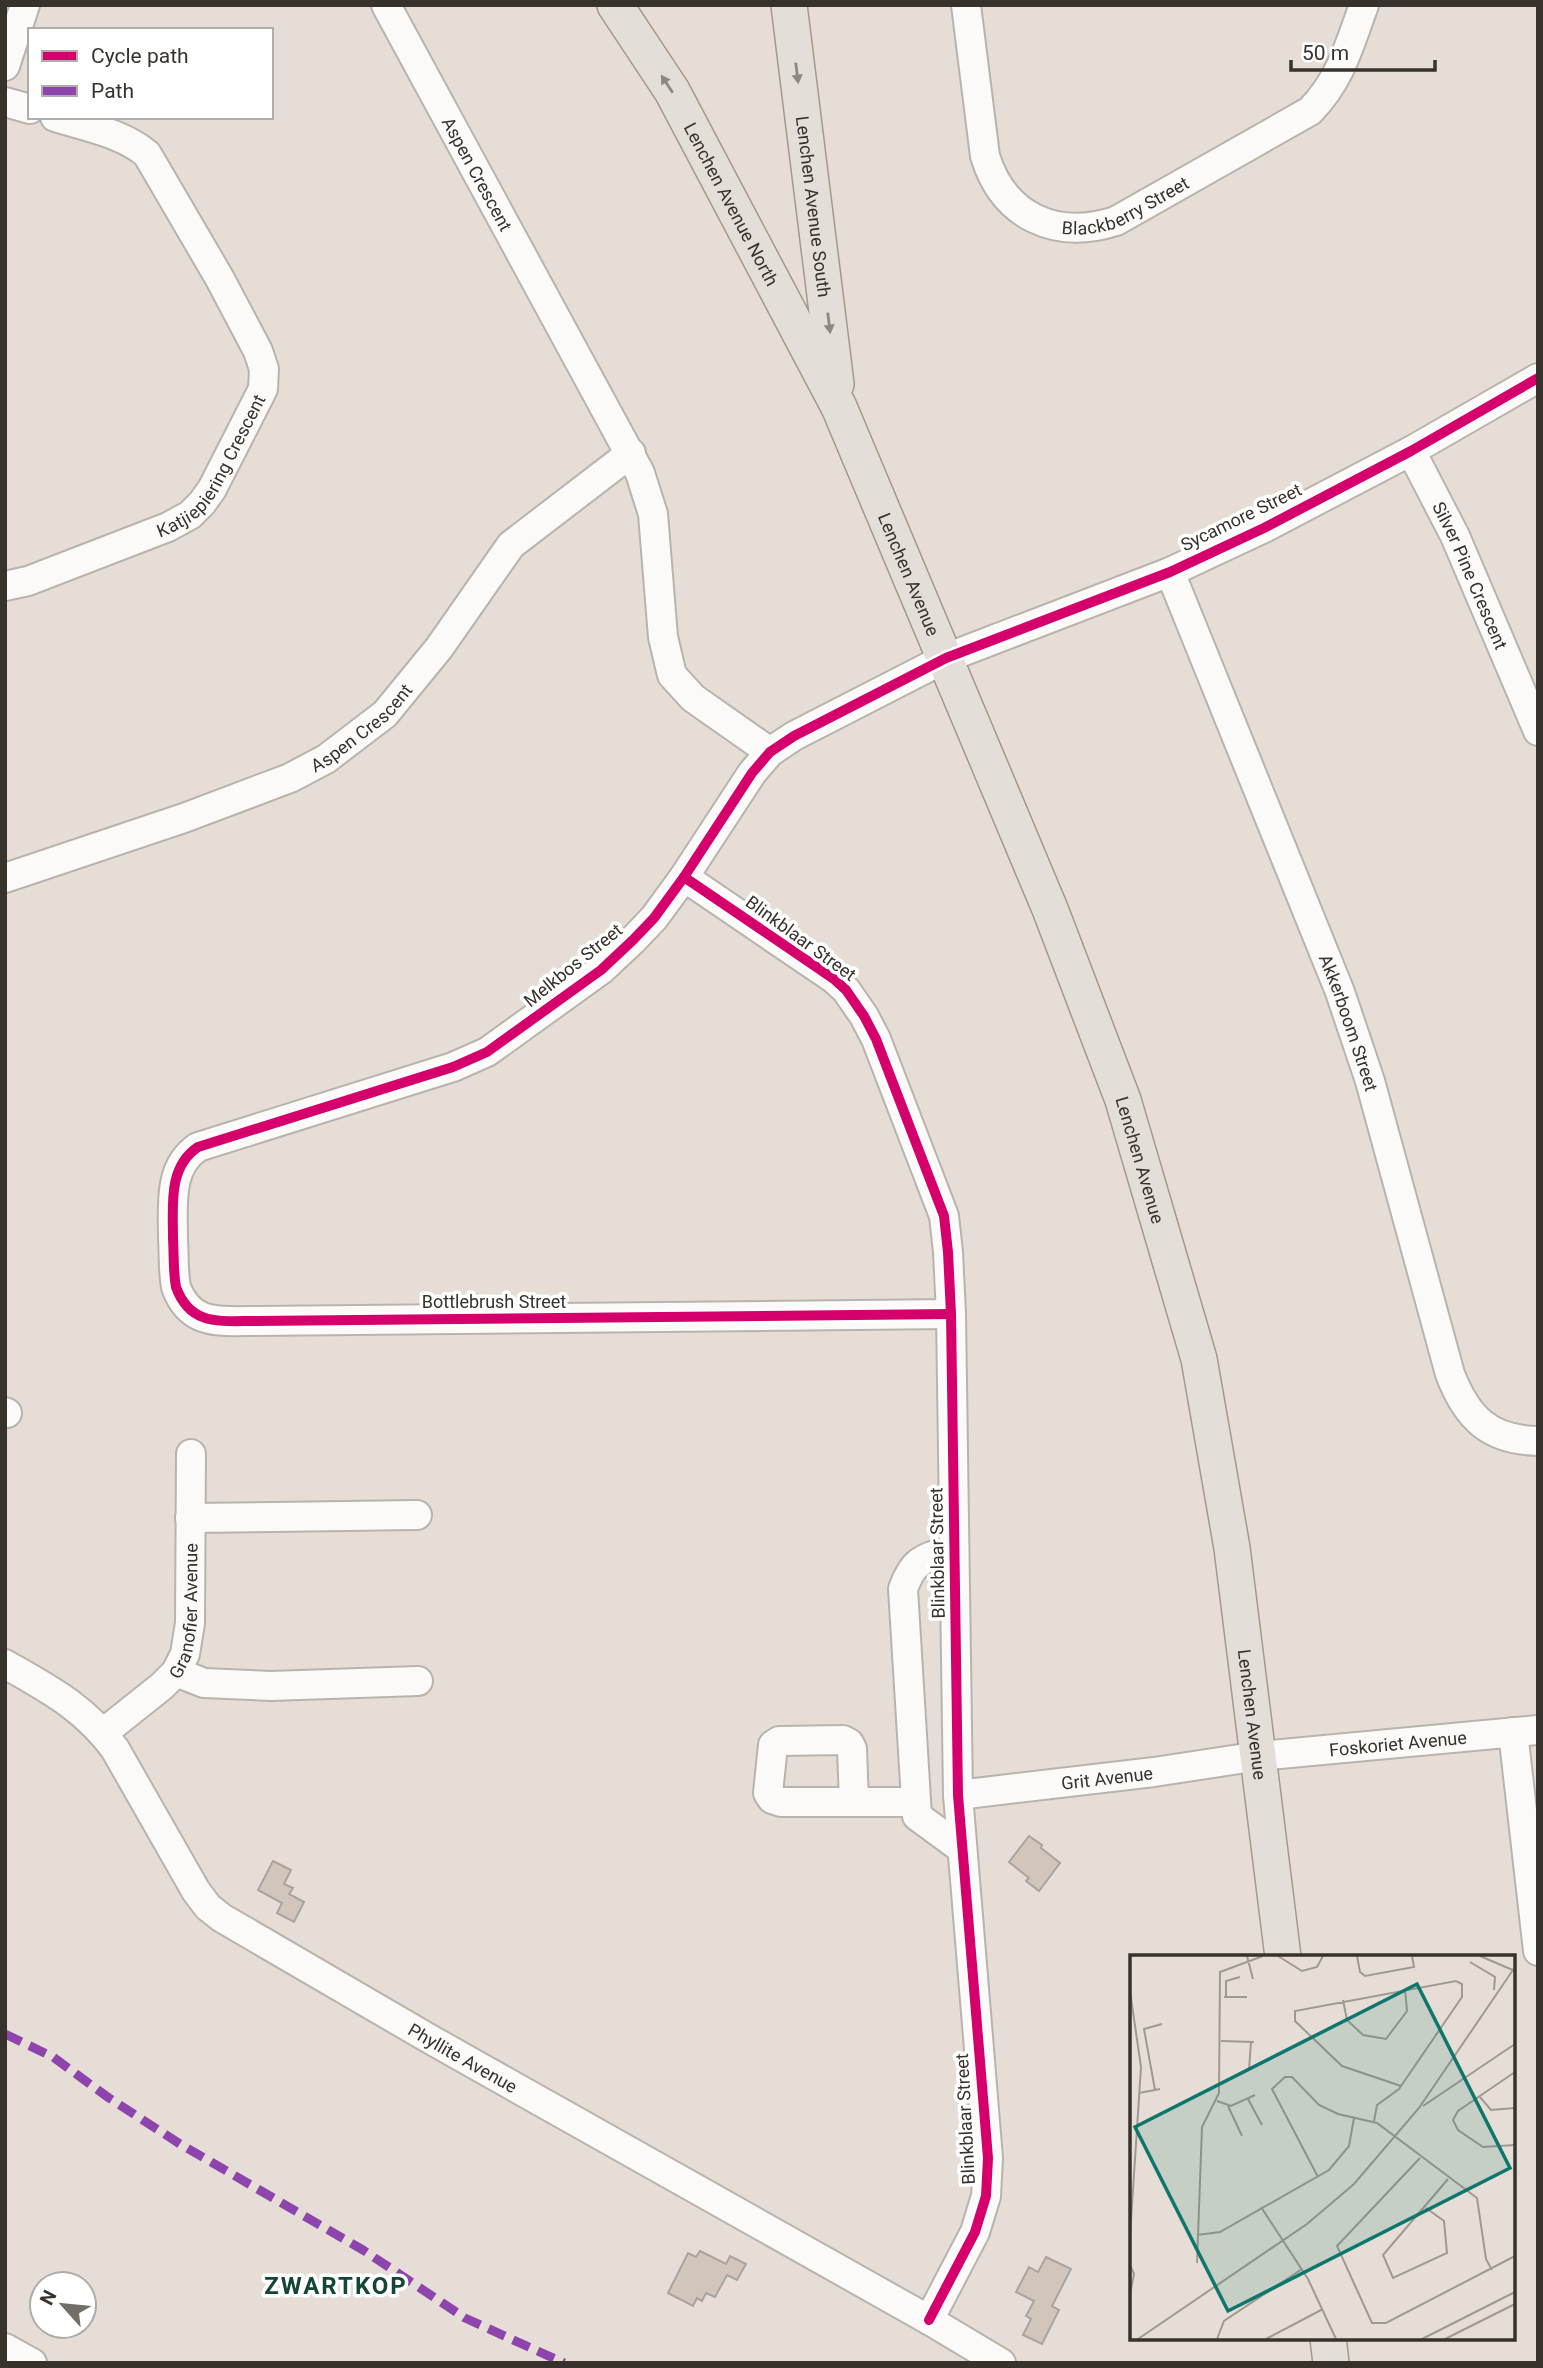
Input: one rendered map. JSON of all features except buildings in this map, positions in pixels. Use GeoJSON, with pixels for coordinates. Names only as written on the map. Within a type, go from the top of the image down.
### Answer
{"type":"FeatureCollection","features":[{"type":"Feature","properties":{"kind":"main road","name":"Lenchen Avenue South"},"geometry":{"type":"LineString","coordinates":[[789,5],[839,407]]}},
{"type":"Feature","properties":{"kind":"main road","name":"Lenchen Avenue North"},"geometry":{"type":"LineString","coordinates":[[616,6],[672,91],[839,407]]}},
{"type":"Feature","properties":{"kind":"main road","name":"Lenchen Avenue"},"geometry":{"type":"LineString","coordinates":[[839,407],[1050,909],[1123,1100],[1199,1359],[1231,1548],[1283,1955]]}},
{"type":"Feature","properties":{"kind":"main road"},"geometry":{"type":"LineString","coordinates":[[1328,2340],[1331,2363]]}},
{"type":"Feature","properties":{"kind":"street"},"geometry":{"type":"LineString","coordinates":[[5,66],[25,5]]}},
{"type":"Feature","properties":{"kind":"street","name":"Aspen Crescent"},"geometry":{"type":"LineString","coordinates":[[386,5],[640,473],[653,514],[663,637],[672,676],[693,698],[770,752]]}},
{"type":"Feature","properties":{"kind":"street","name":"Blackberry Street"},"geometry":{"type":"LineString","coordinates":[[966,5],[985,156],[990,171],[999,188],[1027,215],[1056,226],[1075,229],[1096,228],[1116,221],[1310,111],[1335,81],[1364,5]]}},
{"type":"Feature","properties":{"kind":"street"},"geometry":{"type":"LineString","coordinates":[[5,102],[28,108]]}},
{"type":"Feature","properties":{"kind":"street","name":"Katjiepiering Crescent"},"geometry":{"type":"LineString","coordinates":[[5,586],[28,581],[131,542],[190,515],[212,489],[263,389],[265,378],[261,360],[251,339],[213,267],[147,154],[121,137],[62,119]]}},
{"type":"Feature","properties":{"kind":"street","name":"Sycamore Street"},"geometry":{"type":"LineString","coordinates":[[946,658],[1170,572],[1264,528],[1411,451],[1538,378]]}},
{"type":"Feature","properties":{"kind":"street","name":"Silver Pine Crescent"},"geometry":{"type":"LineString","coordinates":[[1411,451],[1532,697],[1538,732]]}},
{"type":"Feature","properties":{"kind":"street","name":"Aspen Crescent"},"geometry":{"type":"LineString","coordinates":[[5,878],[184,818],[290,778],[326,759],[385,714],[439,648],[511,545],[631,453]]}},
{"type":"Feature","properties":{"kind":"street","name":"Akkerboom Street"},"geometry":{"type":"LineString","coordinates":[[1170,572],[1340,992],[1370,1081],[1450,1374],[1459,1398],[1474,1418],[1495,1432],[1522,1441],[1538,1441]]}},
{"type":"Feature","properties":{"kind":"street","name":"Melkbos Street"},"geometry":{"type":"LineString","coordinates":[[180,1167],[190,1153],[213,1141],[348,1102],[453,1067],[487,1052],[601,970],[654,918],[752,773],[770,752],[794,736],[946,658]]}},
{"type":"Feature","properties":{"kind":"street","name":"Blinkblaar Street"},"geometry":{"type":"LineString","coordinates":[[684,877],[825,973],[855,1001],[876,1039],[944,1216],[951,1314],[957,1795],[988,2158],[986,2196],[975,2232],[929,2320]]}},
{"type":"Feature","properties":{"kind":"street","name":"Bottlebrush Street"},"geometry":{"type":"LineString","coordinates":[[180,1167],[172,1198],[174,1278],[179,1296],[185,1305],[192,1312],[208,1319],[255,1321],[951,1314]]}},
{"type":"Feature","properties":{"kind":"street","name":"Granofier Avenue"},"geometry":{"type":"LineString","coordinates":[[103,1733],[162,1686],[176,1672],[185,1654],[190,1634],[191,1454]]}},
{"type":"Feature","properties":{"kind":"street"},"geometry":{"type":"LineString","coordinates":[[190,1518],[417,1515]]}},
{"type":"Feature","properties":{"kind":"street"},"geometry":{"type":"LineString","coordinates":[[954,1549],[922,1559],[908,1573],[903,1589],[917,1816],[962,1849]]}},
{"type":"Feature","properties":{"kind":"street","name":"Phyllite Avenue"},"geometry":{"type":"LineString","coordinates":[[5,1664],[75,1705],[103,1733],[197,1892],[208,1907],[222,1918],[1001,2363]]}},
{"type":"Feature","properties":{"kind":"street"},"geometry":{"type":"LineString","coordinates":[[176,1672],[204,1683],[271,1686],[418,1681]]}},
{"type":"Feature","properties":{"kind":"street"},"geometry":{"type":"LineString","coordinates":[[1525,1731],[1538,1951]]}},
{"type":"Feature","properties":{"kind":"street","name":"Foskoriet Avenue"},"geometry":{"type":"LineString","coordinates":[[1259,1756],[1525,1731]]}},
{"type":"Feature","properties":{"kind":"street","name":"Grit Avenue"},"geometry":{"type":"LineString","coordinates":[[957,1795],[1154,1772],[1259,1756]]}},
{"type":"Feature","properties":{"kind":"street"},"geometry":{"type":"LineString","coordinates":[[854,1802],[916,1802]]}},
{"type":"Feature","properties":{"kind":"street"},"geometry":{"type":"LineString","coordinates":[[5,2348],[32,2363]]}},
{"type":"Feature","properties":{"kind":"marked path"},"geometry":{"type":"LineString","coordinates":[[5,2034],[53,2057],[109,2098],[180,2144],[363,2250],[465,2318],[564,2363]]}},
{"type":"Feature","properties":{"kind":"cycle path"},"geometry":{"type":"LineString","coordinates":[[951,1314],[218,1321],[198,1315],[189,1309],[176,1287],[174,1188],[181,1165],[198,1147],[453,1067],[487,1052],[601,970],[654,918],[752,773],[770,752],[794,736],[946,658],[1170,572],[1264,528],[1411,451],[1538,378]]}},
{"type":"Feature","properties":{"kind":"cycle path"},"geometry":{"type":"LineString","coordinates":[[684,877],[834,979],[846,990],[876,1039],[944,1216],[951,1314],[958,1795],[988,2158],[986,2196],[975,2232],[929,2320]]}},
{"type":"Feature","properties":{"kind":"district","name":"ZWARTKOP"},"geometry":{"type":"Point","coordinates":[336,2286]}}]}
